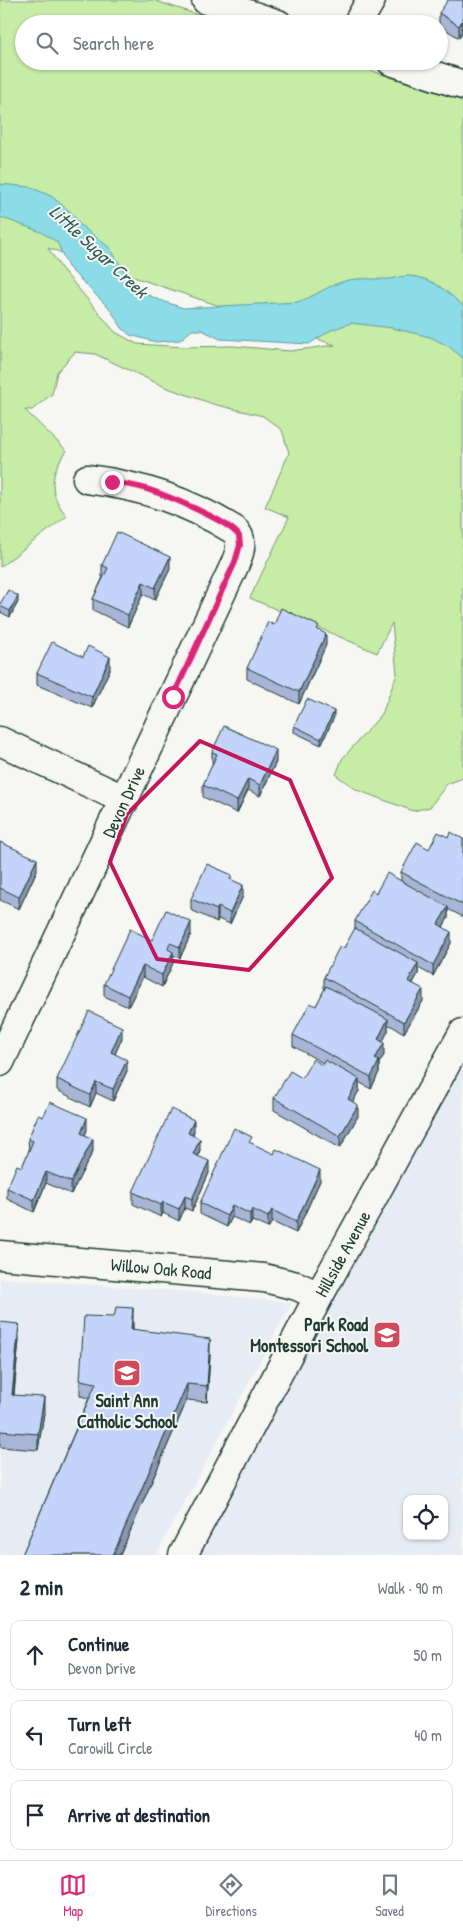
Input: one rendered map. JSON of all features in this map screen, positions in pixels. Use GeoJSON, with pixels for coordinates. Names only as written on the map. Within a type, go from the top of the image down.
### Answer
{"type":"FeatureCollection","features":[{"type":"Feature","properties":{"kind":"street"},"geometry":{"type":"LineString","coordinates":[[206,0],[251,15]]}},
{"type":"Feature","properties":{"kind":"street"},"geometry":{"type":"LineString","coordinates":[[362,15],[371,0]]}},
{"type":"Feature","properties":{"kind":"street"},"geometry":{"type":"LineString","coordinates":[[418,70],[463,85]]}},
{"type":"Feature","properties":{"kind":"street","name":"Devon Drive"},"geometry":{"type":"LineString","coordinates":[[0,1062],[229,577],[239,552],[240,539],[237,533],[228,526],[156,492],[128,485],[87,480]]}},
{"type":"Feature","properties":{"kind":"street"},"geometry":{"type":"LineString","coordinates":[[0,741],[124,800]]}},
{"type":"Feature","properties":{"kind":"street","name":"Hillside Avenue"},"geometry":{"type":"LineString","coordinates":[[182,1555],[319,1296],[463,1033]]}},
{"type":"Feature","properties":{"kind":"street","name":"Willow Oak Road"},"geometry":{"type":"LineString","coordinates":[[0,1255],[264,1278],[297,1286],[319,1296]]}},
{"type":"Feature","properties":{"kind":"highlighted area"},"geometry":{"type":"Polygon","coordinates":[[[200,741],[290,780],[332,878],[249,970],[157,959],[110,862],[127,814],[200,741]]]}},
{"type":"Feature","properties":{"kind":"shaded area","name":"Park Road Montessori School"},"geometry":{"type":"Polygon","coordinates":[[[463,1055],[463,1555],[195,1555],[463,1055]]]}},
{"type":"Feature","properties":{"kind":"shaded area","name":"Saint Ann Catholic School"},"geometry":{"type":"Polygon","coordinates":[[[0,1278],[192,1292],[280,1301],[291,1304],[156,1555],[0,1555],[0,1278]]]}},
{"type":"Feature","properties":{"kind":"green space"},"geometry":{"type":"Polygon","coordinates":[[[0,0],[153,0],[199,15],[15,15],[15,70],[369,70],[463,101],[463,778],[447,784],[430,807],[413,811],[357,790],[336,775],[342,759],[382,714],[397,674],[392,623],[377,653],[250,598],[289,517],[265,507],[289,453],[282,430],[263,416],[213,404],[165,387],[95,354],[75,352],[57,372],[52,394],[32,410],[25,410],[67,451],[57,467],[53,484],[56,500],[67,516],[0,567],[0,0]],[[48,248],[61,268],[115,332],[137,344],[184,347],[233,346],[290,351],[335,345],[48,248]]]}},
{"type":"Feature","properties":{"kind":"water","name":"Little Sugar Creek"},"geometry":{"type":"Polygon","coordinates":[[[0,184],[30,187],[51,196],[73,214],[79,224],[110,248],[132,284],[142,292],[183,308],[297,302],[334,285],[351,280],[390,279],[407,276],[431,282],[438,285],[463,306],[463,358],[448,346],[430,337],[392,328],[351,323],[331,330],[309,344],[220,339],[202,330],[192,330],[180,340],[156,342],[130,335],[122,328],[110,309],[68,267],[57,242],[41,232],[0,217],[0,184]]]}},
{"type":"Feature","properties":{"kind":"building"},"geometry":{"type":"Polygon","coordinates":[[[448,0],[463,0],[463,22],[459,26],[448,19],[448,15],[439,13],[448,0]]]}},
{"type":"Feature","properties":{"kind":"building"},"geometry":{"type":"Polygon","coordinates":[[[117,532],[170,557],[155,588],[143,582],[128,615],[93,599],[108,568],[102,565],[117,532]]]}},
{"type":"Feature","properties":{"kind":"building"},"geometry":{"type":"Polygon","coordinates":[[[8,590],[18,596],[10,611],[0,606],[8,590]]]}},
{"type":"Feature","properties":{"kind":"building"},"geometry":{"type":"Polygon","coordinates":[[[281,608],[319,626],[317,629],[326,634],[299,692],[247,668],[268,622],[274,625],[281,608]]]}},
{"type":"Feature","properties":{"kind":"building"},"geometry":{"type":"Polygon","coordinates":[[[52,642],[83,657],[88,646],[110,657],[92,697],[37,673],[52,642]]]}},
{"type":"Feature","properties":{"kind":"building"},"geometry":{"type":"Polygon","coordinates":[[[307,699],[334,711],[321,739],[294,726],[307,699]]]}},
{"type":"Feature","properties":{"kind":"building"},"geometry":{"type":"Polygon","coordinates":[[[224,726],[276,750],[260,785],[248,779],[237,801],[203,785],[217,754],[212,752],[224,726]]]}},
{"type":"Feature","properties":{"kind":"building"},"geometry":{"type":"Polygon","coordinates":[[[438,832],[448,837],[451,832],[463,839],[463,905],[401,872],[417,842],[429,849],[438,832]]]}},
{"type":"Feature","properties":{"kind":"building"},"geometry":{"type":"Polygon","coordinates":[[[0,842],[37,859],[19,897],[0,888],[0,842]]]}},
{"type":"Feature","properties":{"kind":"building"},"geometry":{"type":"Polygon","coordinates":[[[207,864],[232,875],[230,879],[243,885],[230,913],[218,907],[217,910],[191,899],[207,864]]]}},
{"type":"Feature","properties":{"kind":"building"},"geometry":{"type":"Polygon","coordinates":[[[387,873],[448,907],[438,924],[451,932],[433,965],[355,921],[372,890],[376,893],[387,873]]]}},
{"type":"Feature","properties":{"kind":"building"},"geometry":{"type":"Polygon","coordinates":[[[166,910],[191,922],[180,947],[170,943],[168,949],[173,952],[162,975],[143,966],[128,996],[104,984],[130,929],[152,940],[166,910]]]}},
{"type":"Feature","properties":{"kind":"building"},"geometry":{"type":"Polygon","coordinates":[[[355,928],[418,963],[408,981],[423,989],[404,1022],[324,977],[340,946],[344,948],[355,928]]]}},
{"type":"Feature","properties":{"kind":"building"},"geometry":{"type":"Polygon","coordinates":[[[326,986],[388,1019],[378,1039],[384,1043],[375,1059],[379,1061],[371,1077],[293,1035],[310,1003],[316,1006],[326,986]]]}},
{"type":"Feature","properties":{"kind":"building"},"geometry":{"type":"Polygon","coordinates":[[[89,1011],[122,1027],[111,1052],[127,1060],[113,1089],[96,1082],[90,1095],[57,1079],[89,1011]]]}},
{"type":"Feature","properties":{"kind":"building"},"geometry":{"type":"Polygon","coordinates":[[[313,1059],[322,1065],[325,1060],[359,1079],[348,1099],[358,1105],[340,1136],[274,1098],[290,1071],[302,1078],[313,1059]]]}},
{"type":"Feature","properties":{"kind":"building"},"geometry":{"type":"Polygon","coordinates":[[[50,1102],[87,1118],[81,1133],[93,1139],[71,1182],[46,1172],[34,1200],[7,1188],[17,1165],[22,1167],[33,1141],[28,1139],[38,1115],[43,1117],[50,1102]]]}},
{"type":"Feature","properties":{"kind":"building"},"geometry":{"type":"Polygon","coordinates":[[[171,1109],[194,1120],[188,1133],[200,1139],[193,1154],[209,1161],[192,1199],[185,1196],[179,1209],[163,1202],[161,1205],[133,1192],[171,1109]]]}},
{"type":"Feature","properties":{"kind":"building"},"geometry":{"type":"Polygon","coordinates":[[[234,1128],[252,1137],[249,1142],[274,1154],[276,1149],[320,1170],[296,1222],[272,1210],[268,1217],[252,1209],[250,1214],[232,1205],[227,1216],[200,1203],[234,1128]]]}},
{"type":"Feature","properties":{"kind":"building","name":"Saint Ann Catholic School"},"geometry":{"type":"Polygon","coordinates":[[[116,1307],[133,1308],[131,1329],[210,1339],[207,1386],[187,1384],[113,1555],[22,1555],[96,1383],[80,1380],[84,1316],[114,1317],[116,1307]]]}},
{"type":"Feature","properties":{"kind":"building"},"geometry":{"type":"Polygon","coordinates":[[[0,1322],[19,1324],[12,1395],[44,1397],[38,1434],[0,1431],[0,1322]]]}},
{"type":"Feature","properties":{"kind":"place","name":"Park Road Montessori School"},"geometry":{"type":"Point","coordinates":[387,1335]}},
{"type":"Feature","properties":{"kind":"place","name":"Saint Ann Catholic School"},"geometry":{"type":"Point","coordinates":[127,1373]}},
{"type":"Feature","properties":{"kind":"route"},"geometry":{"type":"LineString","coordinates":[[112,482],[156,492],[228,526],[239,536],[239,552],[235,562],[173,697]]}}]}
